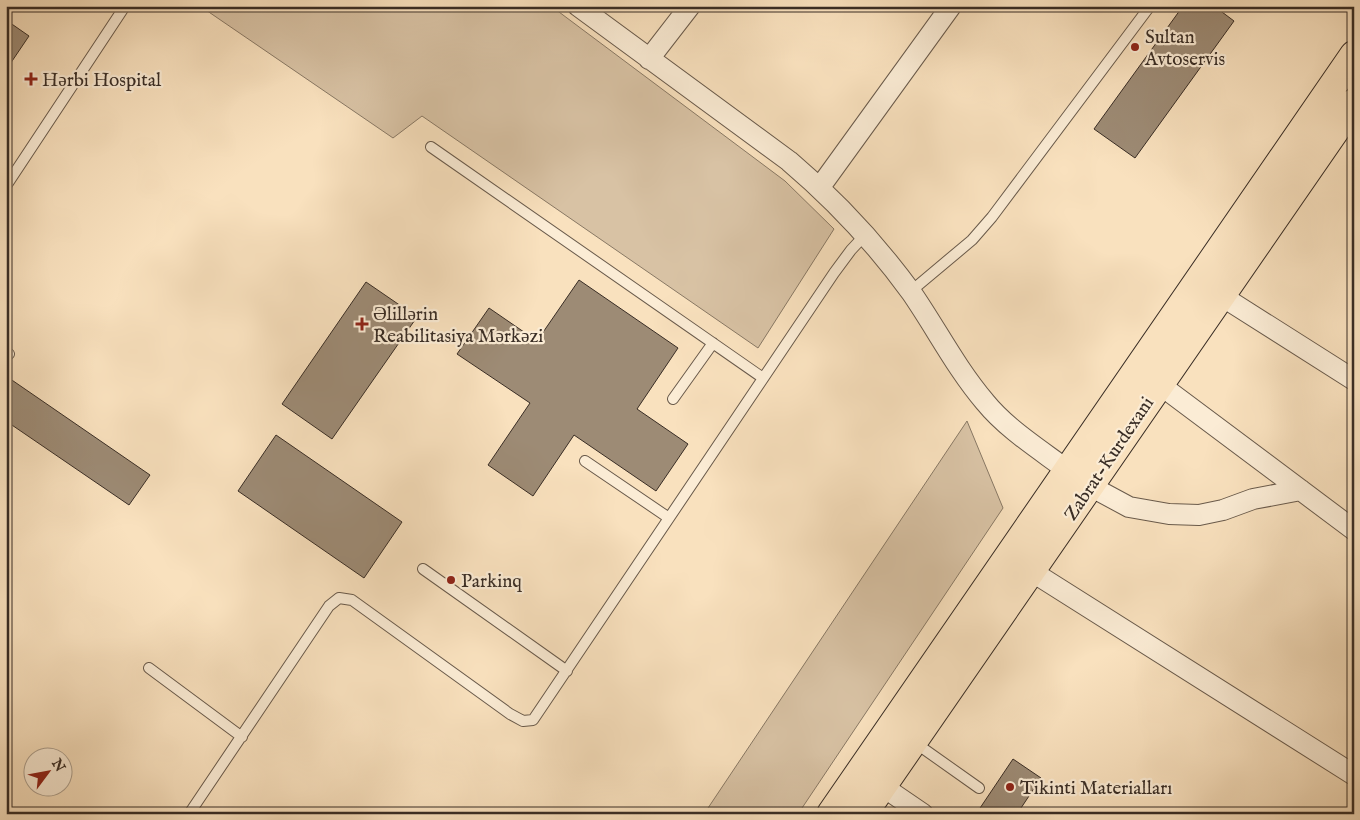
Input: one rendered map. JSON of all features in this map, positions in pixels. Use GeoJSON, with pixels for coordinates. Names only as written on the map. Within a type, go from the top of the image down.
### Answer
{"type":"FeatureCollection","features":[{"type":"Feature","properties":{"kind":"main road"},"geometry":{"type":"LineString","coordinates":[[830,814],[1354,55]]}},
{"type":"Feature","properties":{"kind":"main road","name":"Zabrat-Kurdexani"},"geometry":{"type":"LineString","coordinates":[[863,814],[1354,103]]}},
{"type":"Feature","properties":{"kind":"main road"},"geometry":{"type":"LineString","coordinates":[[1067,470],[1090,486]]}},
{"type":"Feature","properties":{"kind":"street"},"geometry":{"type":"LineString","coordinates":[[578,6],[789,161],[820,187],[865,235],[910,292],[968,380],[986,403],[1011,428],[1067,470]]}},
{"type":"Feature","properties":{"kind":"street"},"geometry":{"type":"LineString","coordinates":[[649,59],[690,6]]}},
{"type":"Feature","properties":{"kind":"street"},"geometry":{"type":"LineString","coordinates":[[820,187],[951,6]]}},
{"type":"Feature","properties":{"kind":"street"},"geometry":{"type":"LineString","coordinates":[[1220,296],[1354,380]]}},
{"type":"Feature","properties":{"kind":"street"},"geometry":{"type":"LineString","coordinates":[[1159,384],[1354,530]]}},
{"type":"Feature","properties":{"kind":"street"},"geometry":{"type":"LineString","coordinates":[[1090,486],[1129,507],[1169,514],[1199,515],[1223,510],[1253,499],[1301,490]]}},
{"type":"Feature","properties":{"kind":"street"},"geometry":{"type":"LineString","coordinates":[[1031,571],[1354,775]]}},
{"type":"Feature","properties":{"kind":"street"},"geometry":{"type":"LineString","coordinates":[[882,786],[923,814]]}},
{"type":"Feature","properties":{"kind":"lane"},"geometry":{"type":"LineString","coordinates":[[6,186],[125,6]]}},
{"type":"Feature","properties":{"kind":"lane"},"geometry":{"type":"LineString","coordinates":[[910,292],[972,240],[992,218],[1150,6]]}},
{"type":"Feature","properties":{"kind":"lane"},"geometry":{"type":"LineString","coordinates":[[430,147],[763,378]]}},
{"type":"Feature","properties":{"kind":"lane"},"geometry":{"type":"LineString","coordinates":[[189,814],[329,606],[339,598],[352,600],[510,714],[523,721],[533,720],[834,273],[865,235]]}},
{"type":"Feature","properties":{"kind":"lane"},"geometry":{"type":"LineString","coordinates":[[674,399],[713,343]]}},
{"type":"Feature","properties":{"kind":"lane"},"geometry":{"type":"LineString","coordinates":[[585,461],[669,518]]}},
{"type":"Feature","properties":{"kind":"lane"},"geometry":{"type":"LineString","coordinates":[[423,569],[567,670]]}},
{"type":"Feature","properties":{"kind":"lane"},"geometry":{"type":"LineString","coordinates":[[149,668],[242,737]]}},
{"type":"Feature","properties":{"kind":"lane"},"geometry":{"type":"LineString","coordinates":[[913,741],[979,788]]}},
{"type":"Feature","properties":{"kind":"shaded area"},"geometry":{"type":"Polygon","coordinates":[[[200,6],[551,6],[785,181],[834,229],[758,348],[422,116],[393,138],[200,6]]]}},
{"type":"Feature","properties":{"kind":"shaded area"},"geometry":{"type":"Polygon","coordinates":[[[967,421],[1003,508],[798,814],[704,814],[967,421]]]}},
{"type":"Feature","properties":{"kind":"building"},"geometry":{"type":"Polygon","coordinates":[[[1183,6],[1214,6],[1234,21],[1135,158],[1094,129],[1183,6]]]}},
{"type":"Feature","properties":{"kind":"building"},"geometry":{"type":"Polygon","coordinates":[[[6,20],[29,36],[6,70],[6,20]]]}},
{"type":"Feature","properties":{"kind":"building"},"geometry":{"type":"Polygon","coordinates":[[[579,280],[678,348],[637,409],[688,444],[656,491],[574,435],[533,496],[488,465],[530,403],[457,354],[489,308],[537,341],[579,280]]]}},
{"type":"Feature","properties":{"kind":"building"},"geometry":{"type":"Polygon","coordinates":[[[366,282],[417,317],[332,439],[282,404],[366,282]]]}},
{"type":"Feature","properties":{"kind":"building"},"geometry":{"type":"Polygon","coordinates":[[[6,376],[150,475],[129,505],[6,421],[6,376]]]}},
{"type":"Feature","properties":{"kind":"building"},"geometry":{"type":"Polygon","coordinates":[[[276,435],[402,522],[364,578],[238,491],[276,435]]]}},
{"type":"Feature","properties":{"kind":"building"},"geometry":{"type":"Polygon","coordinates":[[[1013,759],[1041,778],[1017,814],[976,814],[1013,759]]]}},
{"type":"Feature","properties":{"kind":"place","name":"Sultan Avtoservis"},"geometry":{"type":"Point","coordinates":[1135,47]}},
{"type":"Feature","properties":{"kind":"place","name":"Hərbi Hospital"},"geometry":{"type":"Point","coordinates":[31,79]}},
{"type":"Feature","properties":{"kind":"place","name":"Əlillərin Reabilitasiya Mərkəzi"},"geometry":{"type":"Point","coordinates":[362,324]}},
{"type":"Feature","properties":{"kind":"place","name":"Parkinq"},"geometry":{"type":"Point","coordinates":[451,580]}},
{"type":"Feature","properties":{"kind":"place","name":"Tikinti Materialları"},"geometry":{"type":"Point","coordinates":[1010,787]}}]}
